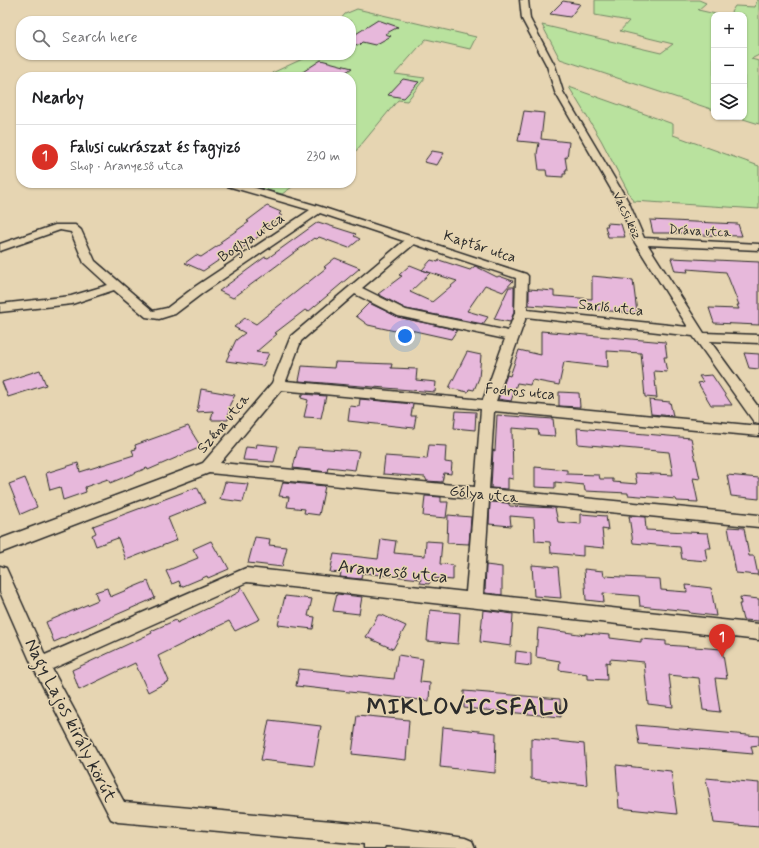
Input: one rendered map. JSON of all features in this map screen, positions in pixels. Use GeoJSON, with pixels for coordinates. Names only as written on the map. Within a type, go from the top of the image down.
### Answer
{"type":"FeatureCollection","features":[{"type":"Feature","properties":{"kind":"street","name":"Vacsi köz"},"geometry":{"type":"LineString","coordinates":[[524,0],[526,19],[551,66],[559,92],[624,203],[640,241],[698,334],[759,418]]}},
{"type":"Feature","properties":{"kind":"street","name":"Boglya utca"},"geometry":{"type":"LineString","coordinates":[[245,188],[318,210],[411,241]]}},
{"type":"Feature","properties":{"kind":"street","name":"Boglya utca"},"geometry":{"type":"LineString","coordinates":[[0,248],[59,228],[71,227],[76,230],[90,263],[150,314],[159,315],[171,311],[200,289],[318,210]]}},
{"type":"Feature","properties":{"kind":"street","name":"Széna utca"},"geometry":{"type":"LineString","coordinates":[[0,546],[208,467],[278,385],[295,339],[411,241]]}},
{"type":"Feature","properties":{"kind":"street","name":"Kaptár utca"},"geometry":{"type":"LineString","coordinates":[[411,241],[522,276],[521,313],[488,405],[474,600]]}},
{"type":"Feature","properties":{"kind":"street","name":"Dráva utca"},"geometry":{"type":"LineString","coordinates":[[640,241],[759,247]]}},
{"type":"Feature","properties":{"kind":"street"},"geometry":{"type":"LineString","coordinates":[[0,308],[72,300],[116,286]]}},
{"type":"Feature","properties":{"kind":"street"},"geometry":{"type":"LineString","coordinates":[[354,289],[402,313],[512,336]]}},
{"type":"Feature","properties":{"kind":"street","name":"Sarló utca"},"geometry":{"type":"LineString","coordinates":[[521,313],[698,334],[759,339]]}},
{"type":"Feature","properties":{"kind":"street","name":"Fodros utca"},"geometry":{"type":"LineString","coordinates":[[278,385],[759,431]]}},
{"type":"Feature","properties":{"kind":"street","name":"Gólya utca"},"geometry":{"type":"LineString","coordinates":[[208,467],[759,521]]}},
{"type":"Feature","properties":{"kind":"street","name":"Nagy Lajos király körút"},"geometry":{"type":"LineString","coordinates":[[0,573],[41,664],[118,812],[375,842],[465,848]]}},
{"type":"Feature","properties":{"kind":"street","name":"Aranyeső utca"},"geometry":{"type":"LineString","coordinates":[[41,664],[246,575],[759,632]]}},
{"type":"Feature","properties":{"kind":"green space"},"geometry":{"type":"Polygon","coordinates":[[[595,0],[699,0],[706,3],[698,10],[711,13],[711,109],[560,59],[542,25],[661,53],[673,44],[620,31],[629,21],[595,15],[595,0]]]}},
{"type":"Feature","properties":{"kind":"green space"},"geometry":{"type":"Polygon","coordinates":[[[757,0],[759,0],[759,55],[751,59],[759,61],[759,124],[746,120],[747,12],[731,12],[735,6],[755,7],[757,0]]]}},
{"type":"Feature","properties":{"kind":"green space"},"geometry":{"type":"Polygon","coordinates":[[[357,9],[476,37],[470,49],[426,39],[395,74],[425,78],[407,101],[398,100],[356,151],[356,72],[274,72],[300,60],[356,60],[356,16],[343,16],[357,9]]]}},
{"type":"Feature","properties":{"kind":"green space"},"geometry":{"type":"Polygon","coordinates":[[[569,87],[673,124],[673,135],[759,166],[759,209],[633,201],[601,140],[569,87]]]}},
{"type":"Feature","properties":{"kind":"green space"},"geometry":{"type":"Polygon","coordinates":[[[258,188],[291,188],[282,194],[258,188]]]}},
{"type":"Feature","properties":{"kind":"building"},"geometry":{"type":"Polygon","coordinates":[[[563,1],[580,4],[570,17],[550,14],[563,1]]]}},
{"type":"Feature","properties":{"kind":"building"},"geometry":{"type":"Polygon","coordinates":[[[378,20],[398,27],[385,34],[391,36],[375,45],[362,42],[359,45],[356,45],[356,34],[378,20]]]}},
{"type":"Feature","properties":{"kind":"building"},"geometry":{"type":"Polygon","coordinates":[[[321,60],[352,68],[346,72],[303,72],[321,60]]]}},
{"type":"Feature","properties":{"kind":"building"},"geometry":{"type":"Polygon","coordinates":[[[403,79],[419,82],[404,98],[388,95],[403,79]]]}},
{"type":"Feature","properties":{"kind":"building"},"geometry":{"type":"Polygon","coordinates":[[[524,111],[544,113],[541,139],[569,142],[567,158],[565,157],[567,170],[565,170],[566,174],[563,174],[563,177],[547,176],[546,170],[539,170],[537,154],[539,143],[518,141],[524,111]]]}},
{"type":"Feature","properties":{"kind":"building"},"geometry":{"type":"Polygon","coordinates":[[[432,151],[444,153],[437,165],[424,162],[432,151]]]}},
{"type":"Feature","properties":{"kind":"building"},"geometry":{"type":"Polygon","coordinates":[[[267,206],[281,212],[279,214],[282,216],[262,230],[265,232],[244,247],[229,257],[225,256],[203,271],[185,263],[196,255],[201,257],[222,243],[220,242],[249,222],[247,221],[267,206]]]}},
{"type":"Feature","properties":{"kind":"building"},"geometry":{"type":"Polygon","coordinates":[[[650,220],[738,224],[742,236],[700,235],[700,233],[653,233],[650,220]]]}},
{"type":"Feature","properties":{"kind":"building"},"geometry":{"type":"Polygon","coordinates":[[[318,222],[356,234],[354,236],[360,239],[349,248],[319,237],[317,239],[314,238],[233,298],[219,291],[265,257],[268,258],[318,222]]]}},
{"type":"Feature","properties":{"kind":"building"},"geometry":{"type":"Polygon","coordinates":[[[607,223],[621,224],[625,237],[608,237],[605,226],[608,226],[607,223]]]}},
{"type":"Feature","properties":{"kind":"building"},"geometry":{"type":"Polygon","coordinates":[[[335,258],[360,268],[308,312],[305,310],[275,333],[277,334],[256,352],[269,353],[263,366],[226,361],[236,340],[245,333],[234,327],[245,318],[256,324],[326,268],[324,267],[335,258]]]}},
{"type":"Feature","properties":{"kind":"building"},"geometry":{"type":"Polygon","coordinates":[[[671,258],[759,262],[759,325],[714,323],[709,308],[739,309],[737,305],[739,305],[726,272],[687,269],[688,272],[675,271],[671,258]]]}},
{"type":"Feature","properties":{"kind":"building"},"geometry":{"type":"Polygon","coordinates":[[[431,260],[438,262],[439,260],[470,270],[475,266],[497,277],[499,276],[513,281],[503,292],[485,285],[467,311],[488,317],[483,324],[406,309],[378,294],[402,276],[399,275],[410,265],[422,270],[431,260]],[[424,271],[430,273],[410,292],[432,302],[457,281],[424,271]]]}},
{"type":"Feature","properties":{"kind":"building"},"geometry":{"type":"Polygon","coordinates":[[[592,276],[633,280],[637,313],[529,305],[529,289],[554,291],[554,296],[592,299],[592,276]]]}},
{"type":"Feature","properties":{"kind":"building"},"geometry":{"type":"Polygon","coordinates":[[[509,287],[514,287],[514,312],[510,322],[494,319],[509,287]]]}},
{"type":"Feature","properties":{"kind":"building"},"geometry":{"type":"Polygon","coordinates":[[[369,303],[398,317],[457,330],[451,339],[406,329],[404,333],[368,325],[356,316],[369,303]]]}},
{"type":"Feature","properties":{"kind":"building"},"geometry":{"type":"Polygon","coordinates":[[[541,331],[665,342],[667,357],[664,357],[667,372],[654,371],[657,398],[645,397],[641,353],[607,351],[608,367],[564,362],[559,385],[532,380],[530,385],[517,383],[511,401],[498,399],[507,375],[510,376],[519,350],[541,355],[541,331]]]}},
{"type":"Feature","properties":{"kind":"building"},"geometry":{"type":"Polygon","coordinates":[[[467,352],[481,355],[479,378],[474,390],[469,389],[468,392],[449,388],[467,352]]]}},
{"type":"Feature","properties":{"kind":"building"},"geometry":{"type":"Polygon","coordinates":[[[744,353],[759,354],[759,369],[749,368],[744,353]]]}},
{"type":"Feature","properties":{"kind":"building"},"geometry":{"type":"Polygon","coordinates":[[[335,362],[392,364],[391,368],[417,369],[416,380],[436,382],[435,392],[299,381],[302,366],[334,368],[335,362]]]}},
{"type":"Feature","properties":{"kind":"building"},"geometry":{"type":"Polygon","coordinates":[[[40,370],[46,385],[8,397],[2,382],[40,370]]]}},
{"type":"Feature","properties":{"kind":"building"},"geometry":{"type":"Polygon","coordinates":[[[712,375],[732,405],[711,405],[698,383],[703,382],[699,376],[712,375]]]}},
{"type":"Feature","properties":{"kind":"building"},"geometry":{"type":"Polygon","coordinates":[[[201,389],[235,395],[230,404],[228,420],[211,420],[213,411],[197,412],[201,389]]]}},
{"type":"Feature","properties":{"kind":"building"},"geometry":{"type":"Polygon","coordinates":[[[559,392],[579,393],[580,407],[559,406],[559,392]]]}},
{"type":"Feature","properties":{"kind":"building"},"geometry":{"type":"Polygon","coordinates":[[[302,394],[326,396],[321,418],[304,417],[308,400],[301,398],[302,394]]]}},
{"type":"Feature","properties":{"kind":"building"},"geometry":{"type":"Polygon","coordinates":[[[360,399],[413,404],[411,416],[416,416],[414,428],[348,421],[350,406],[359,407],[360,399]]]}},
{"type":"Feature","properties":{"kind":"building"},"geometry":{"type":"Polygon","coordinates":[[[649,400],[670,402],[673,416],[651,414],[649,400]]]}},
{"type":"Feature","properties":{"kind":"building"},"geometry":{"type":"Polygon","coordinates":[[[456,411],[476,412],[475,430],[454,428],[456,411]]]}},
{"type":"Feature","properties":{"kind":"building"},"geometry":{"type":"Polygon","coordinates":[[[497,415],[553,419],[555,436],[539,435],[538,430],[512,428],[513,479],[508,478],[508,489],[491,488],[497,415]]]}},
{"type":"Feature","properties":{"kind":"building"},"geometry":{"type":"Polygon","coordinates":[[[188,426],[201,447],[148,470],[147,468],[110,483],[108,479],[85,487],[86,492],[63,500],[60,487],[50,490],[46,473],[78,463],[80,472],[134,455],[132,450],[136,449],[135,445],[188,426]]]}},
{"type":"Feature","properties":{"kind":"building"},"geometry":{"type":"Polygon","coordinates":[[[577,428],[691,438],[700,479],[693,478],[698,502],[628,495],[628,493],[585,491],[584,485],[555,482],[555,488],[535,487],[535,467],[567,470],[567,474],[599,475],[600,479],[613,479],[613,482],[637,484],[635,473],[673,475],[669,452],[578,444],[577,428]]]}},
{"type":"Feature","properties":{"kind":"building"},"geometry":{"type":"Polygon","coordinates":[[[257,444],[278,446],[274,462],[243,460],[246,447],[256,448],[257,444]]]}},
{"type":"Feature","properties":{"kind":"building"},"geometry":{"type":"Polygon","coordinates":[[[429,445],[446,446],[445,462],[452,463],[451,474],[444,473],[442,482],[427,481],[425,477],[383,474],[385,456],[427,459],[429,445]]]}},
{"type":"Feature","properties":{"kind":"building"},"geometry":{"type":"Polygon","coordinates":[[[298,447],[359,451],[355,470],[328,467],[327,472],[293,468],[298,447]]]}},
{"type":"Feature","properties":{"kind":"building"},"geometry":{"type":"Polygon","coordinates":[[[727,475],[759,478],[759,499],[731,496],[727,475]]]}},
{"type":"Feature","properties":{"kind":"building"},"geometry":{"type":"Polygon","coordinates":[[[25,478],[37,507],[21,514],[9,484],[25,478]]]}},
{"type":"Feature","properties":{"kind":"building"},"geometry":{"type":"Polygon","coordinates":[[[225,482],[248,484],[243,502],[220,499],[225,482]]]}},
{"type":"Feature","properties":{"kind":"building"},"geometry":{"type":"Polygon","coordinates":[[[283,482],[325,486],[319,515],[304,513],[305,509],[287,507],[289,497],[279,496],[283,482]]]}},
{"type":"Feature","properties":{"kind":"building"},"geometry":{"type":"Polygon","coordinates":[[[197,487],[205,503],[168,518],[177,540],[126,560],[118,538],[96,546],[92,535],[96,533],[93,526],[197,487]]]}},
{"type":"Feature","properties":{"kind":"building"},"geometry":{"type":"Polygon","coordinates":[[[425,496],[441,497],[441,502],[448,502],[446,518],[423,516],[425,496]]]}},
{"type":"Feature","properties":{"kind":"building"},"geometry":{"type":"Polygon","coordinates":[[[490,502],[508,503],[510,506],[555,508],[558,522],[581,524],[581,514],[606,516],[608,530],[602,529],[604,548],[583,546],[583,556],[551,553],[550,542],[535,541],[534,518],[510,516],[511,526],[489,524],[490,502]]]}},
{"type":"Feature","properties":{"kind":"building"},"geometry":{"type":"Polygon","coordinates":[[[448,515],[471,517],[469,544],[447,543],[448,515]]]}},
{"type":"Feature","properties":{"kind":"building"},"geometry":{"type":"Polygon","coordinates":[[[629,516],[645,517],[646,530],[708,533],[711,548],[705,548],[707,561],[682,559],[680,547],[633,543],[629,516]]]}},
{"type":"Feature","properties":{"kind":"building"},"geometry":{"type":"Polygon","coordinates":[[[728,527],[744,528],[749,556],[754,556],[758,575],[736,573],[728,527]]]}},
{"type":"Feature","properties":{"kind":"building"},"geometry":{"type":"Polygon","coordinates":[[[255,537],[270,539],[269,545],[287,547],[282,567],[248,563],[255,537]]]}},
{"type":"Feature","properties":{"kind":"building"},"geometry":{"type":"Polygon","coordinates":[[[381,539],[396,541],[394,553],[425,556],[426,541],[442,542],[440,564],[453,565],[453,580],[432,578],[429,584],[420,583],[421,579],[362,573],[361,579],[340,577],[341,573],[330,572],[334,554],[378,559],[381,539]]]}},
{"type":"Feature","properties":{"kind":"building"},"geometry":{"type":"Polygon","coordinates":[[[211,541],[229,569],[181,587],[179,581],[172,584],[166,571],[198,558],[193,549],[211,541]]]}},
{"type":"Feature","properties":{"kind":"building"},"geometry":{"type":"Polygon","coordinates":[[[486,565],[502,567],[502,595],[485,593],[486,565]]]}},
{"type":"Feature","properties":{"kind":"building"},"geometry":{"type":"Polygon","coordinates":[[[532,565],[558,567],[561,598],[534,596],[532,565]]]}},
{"type":"Feature","properties":{"kind":"building"},"geometry":{"type":"Polygon","coordinates":[[[584,569],[603,571],[604,576],[660,579],[661,590],[687,592],[686,585],[711,588],[716,616],[690,613],[689,611],[640,606],[639,596],[603,593],[604,602],[586,600],[584,569]]]}},
{"type":"Feature","properties":{"kind":"building"},"geometry":{"type":"Polygon","coordinates":[[[148,581],[155,598],[54,642],[46,622],[98,600],[95,592],[107,588],[110,597],[148,581]]]}},
{"type":"Feature","properties":{"kind":"building"},"geometry":{"type":"Polygon","coordinates":[[[241,586],[260,619],[235,631],[229,621],[158,656],[169,681],[148,692],[135,663],[79,690],[72,670],[152,633],[151,631],[176,620],[177,623],[219,603],[239,592],[241,586]]]}},
{"type":"Feature","properties":{"kind":"building"},"geometry":{"type":"Polygon","coordinates":[[[337,594],[362,597],[359,614],[333,611],[337,594]]]}},
{"type":"Feature","properties":{"kind":"building"},"geometry":{"type":"Polygon","coordinates":[[[285,596],[312,599],[308,616],[315,617],[313,629],[278,625],[285,596]]]}},
{"type":"Feature","properties":{"kind":"building"},"geometry":{"type":"Polygon","coordinates":[[[740,597],[759,599],[759,621],[743,620],[739,604],[741,604],[740,597]]]}},
{"type":"Feature","properties":{"kind":"building"},"geometry":{"type":"Polygon","coordinates":[[[430,610],[460,613],[458,644],[427,641],[430,610]]]}},
{"type":"Feature","properties":{"kind":"building"},"geometry":{"type":"Polygon","coordinates":[[[483,610],[513,614],[511,646],[480,642],[483,610]]]}},
{"type":"Feature","properties":{"kind":"building"},"geometry":{"type":"Polygon","coordinates":[[[378,615],[382,615],[406,626],[393,649],[366,637],[378,615]]]}},
{"type":"Feature","properties":{"kind":"building"},"geometry":{"type":"Polygon","coordinates":[[[538,628],[585,635],[585,633],[610,635],[610,638],[641,642],[641,639],[666,641],[666,645],[722,649],[727,679],[715,678],[720,712],[703,710],[699,678],[669,675],[673,707],[648,704],[644,662],[610,659],[610,663],[606,662],[607,680],[588,679],[588,674],[559,670],[560,661],[536,657],[538,628]]]}},
{"type":"Feature","properties":{"kind":"building"},"geometry":{"type":"Polygon","coordinates":[[[516,651],[531,653],[531,666],[515,664],[516,651]]]}},
{"type":"Feature","properties":{"kind":"building"},"geometry":{"type":"Polygon","coordinates":[[[398,655],[423,659],[420,682],[430,683],[429,701],[296,686],[299,669],[394,679],[398,655]]]}},
{"type":"Feature","properties":{"kind":"building"},"geometry":{"type":"Polygon","coordinates":[[[464,691],[560,699],[561,717],[464,708],[464,691]]]}},
{"type":"Feature","properties":{"kind":"building"},"geometry":{"type":"Polygon","coordinates":[[[357,715],[409,720],[406,760],[352,754],[357,715]]]}},
{"type":"Feature","properties":{"kind":"building"},"geometry":{"type":"Polygon","coordinates":[[[269,720],[321,726],[314,766],[261,760],[269,720]]]}},
{"type":"Feature","properties":{"kind":"building"},"geometry":{"type":"Polygon","coordinates":[[[636,725],[759,736],[759,745],[751,746],[753,754],[639,744],[636,725]]]}},
{"type":"Feature","properties":{"kind":"building"},"geometry":{"type":"Polygon","coordinates":[[[443,727],[496,733],[495,773],[440,767],[443,727]]]}},
{"type":"Feature","properties":{"kind":"building"},"geometry":{"type":"Polygon","coordinates":[[[531,738],[584,744],[587,785],[531,779],[531,738]]]}},
{"type":"Feature","properties":{"kind":"building"},"geometry":{"type":"Polygon","coordinates":[[[616,765],[671,771],[677,814],[619,808],[616,765]]]}},
{"type":"Feature","properties":{"kind":"building"},"geometry":{"type":"Polygon","coordinates":[[[706,778],[759,783],[759,827],[714,823],[706,778]]]}},
{"type":"Feature","properties":{"kind":"place","name":"Falusi cukrászat és fagyizó"},"geometry":{"type":"Point","coordinates":[722,657]}},
{"type":"Feature","properties":{"kind":"district","name":"MIKLOVICSFALU"},"geometry":{"type":"Point","coordinates":[468,706]}}]}
